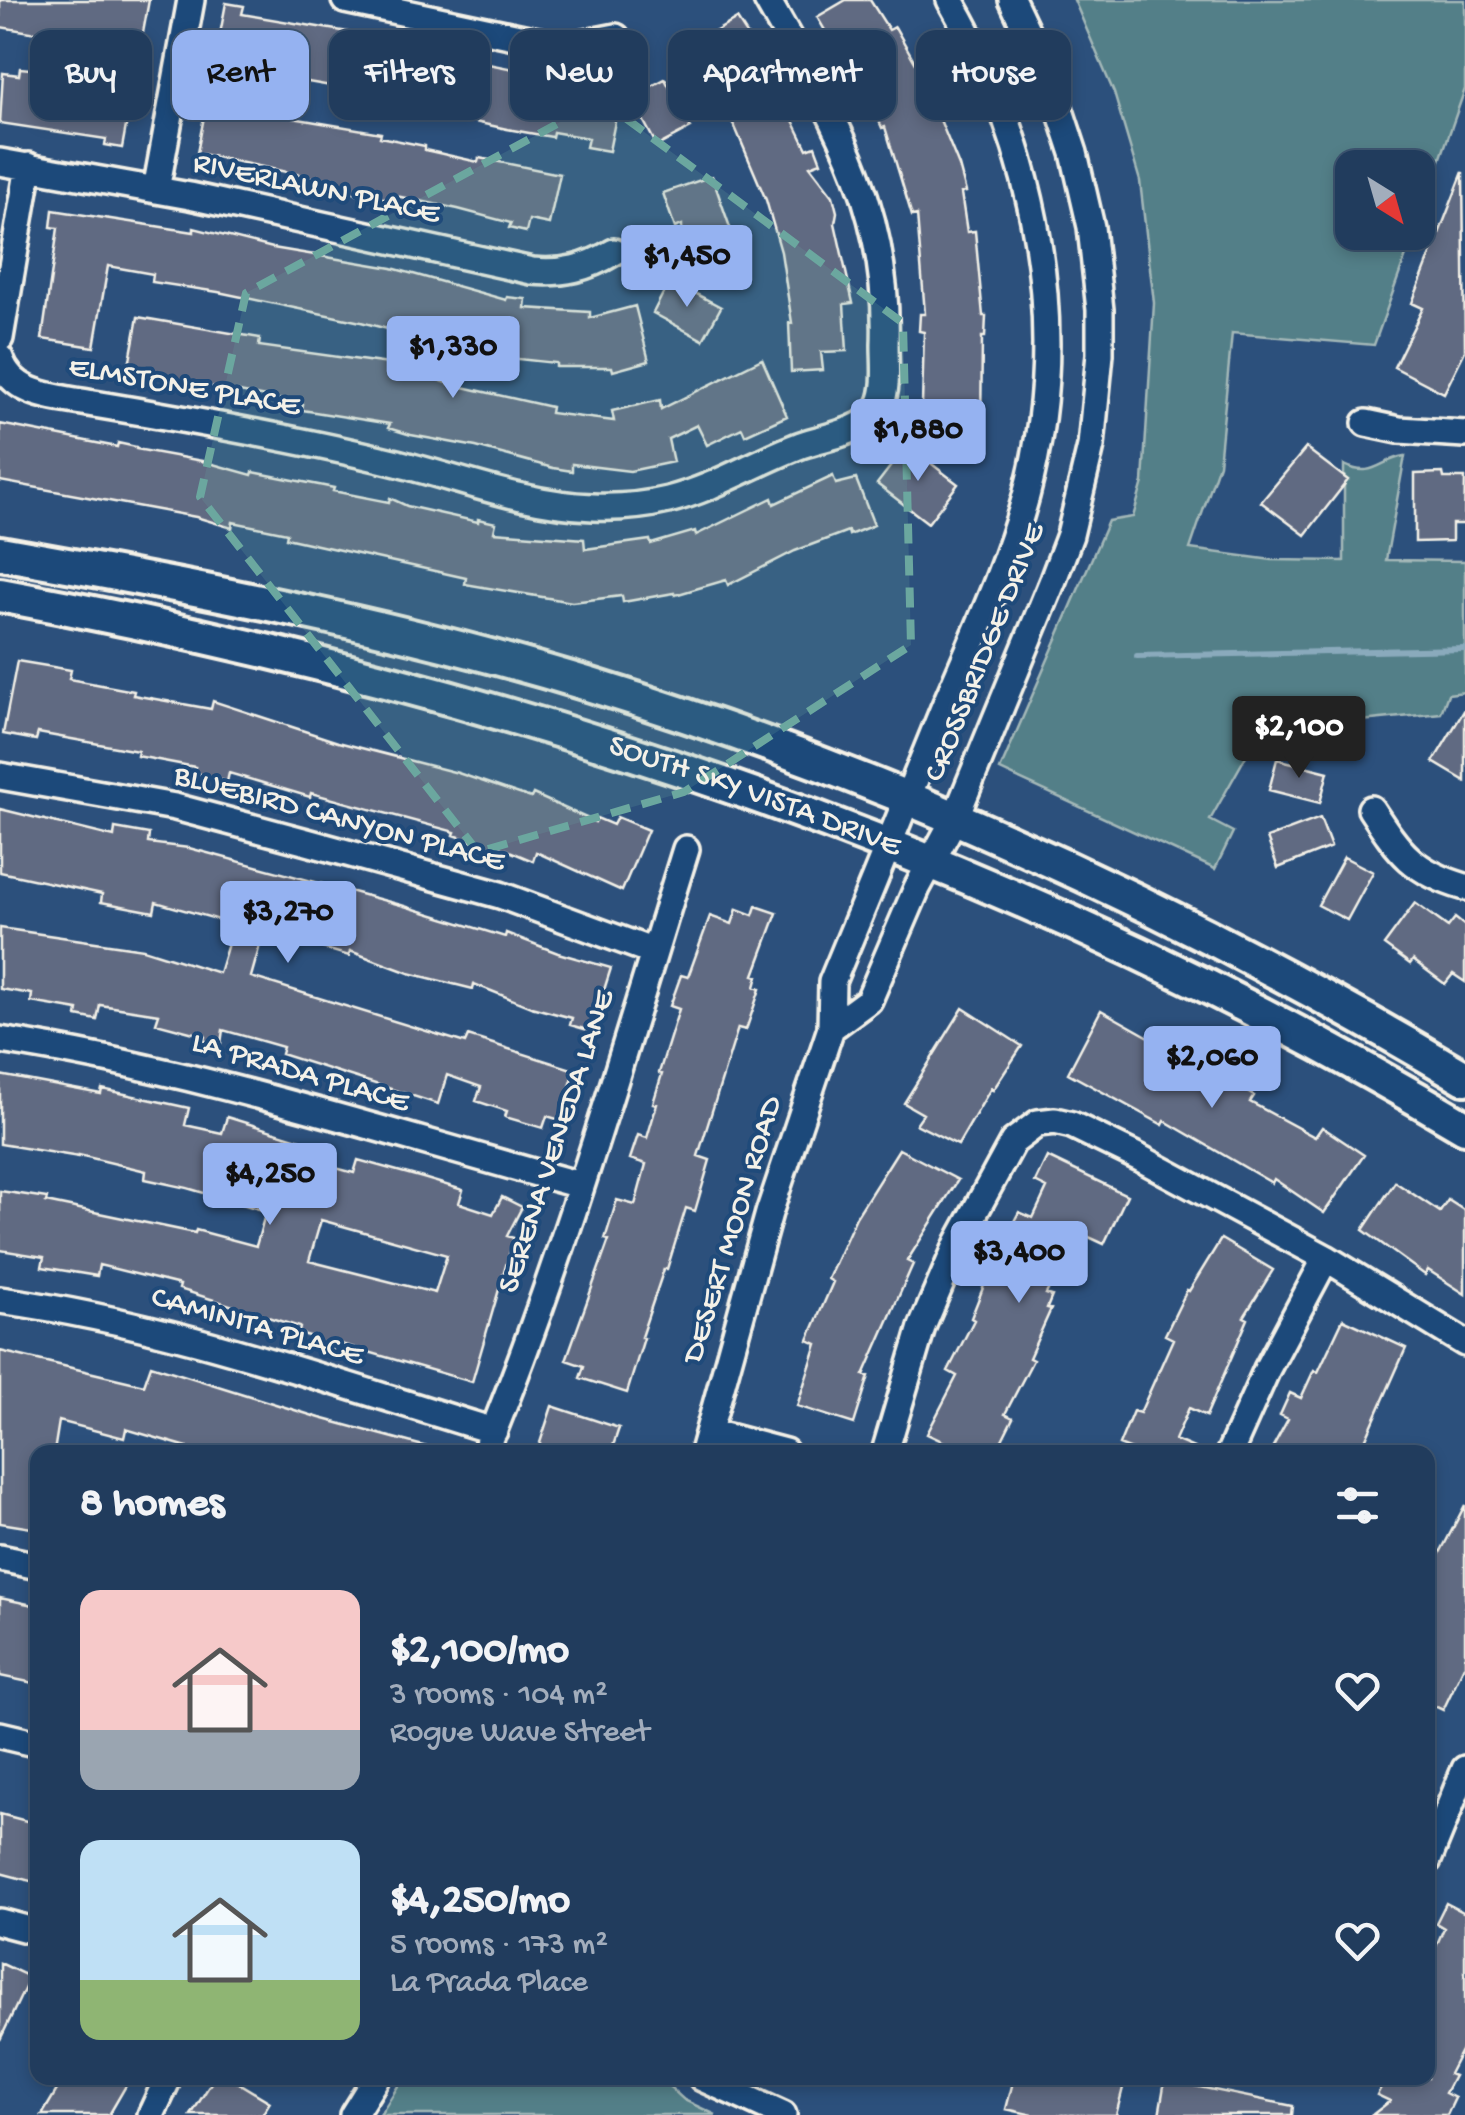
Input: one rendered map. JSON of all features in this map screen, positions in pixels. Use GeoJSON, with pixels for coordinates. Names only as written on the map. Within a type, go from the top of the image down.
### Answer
{"type":"FeatureCollection","features":[{"type":"Feature","properties":{"kind":"main road","name":"SOUTH SKY VISTA DRIVE"},"geometry":{"type":"LineString","coordinates":[[0,554],[314,614],[506,660],[686,716],[956,816],[1184,923],[1328,999],[1465,1078]]}},
{"type":"Feature","properties":{"kind":"main road","name":"SOUTH SKY VISTA DRIVE"},"geometry":{"type":"LineString","coordinates":[[0,595],[252,646],[484,706],[712,778],[930,860],[1076,923],[1345,1057],[1465,1127]]}},
{"type":"Feature","properties":{"kind":"street"},"geometry":{"type":"LineString","coordinates":[[156,190],[190,0]]}},
{"type":"Feature","properties":{"kind":"street"},"geometry":{"type":"LineString","coordinates":[[346,0],[510,34]]}},
{"type":"Feature","properties":{"kind":"street","name":"ELMSTONE PLACE"},"geometry":{"type":"LineString","coordinates":[[4,366],[39,395],[211,423],[560,504],[588,507],[642,505],[690,493],[801,446],[857,428],[871,418],[884,393],[886,313],[871,218],[854,160],[839,127],[767,0]]}},
{"type":"Feature","properties":{"kind":"street","name":"CROSSBRIDGE DRIVE"},"geometry":{"type":"LineString","coordinates":[[889,845],[1015,531],[1036,453],[1044,373],[1042,261],[1020,156],[987,70],[950,0]]}},
{"type":"Feature","properties":{"kind":"street","name":"CROSSBRIDGE DRIVE"},"geometry":{"type":"LineString","coordinates":[[930,860],[956,816],[1070,534],[1091,446],[1099,369],[1099,296],[1084,192],[1050,80],[1012,0]]}},
{"type":"Feature","properties":{"kind":"street","name":"RIVERLAWN PLACE"},"geometry":{"type":"LineString","coordinates":[[0,162],[156,190],[532,271],[580,268],[614,252]]}},
{"type":"Feature","properties":{"kind":"street"},"geometry":{"type":"LineString","coordinates":[[0,338],[29,166]]}},
{"type":"Feature","properties":{"kind":"street"},"geometry":{"type":"LineString","coordinates":[[1366,423],[1399,430],[1465,434]]}},
{"type":"Feature","properties":{"kind":"street","name":"BLUEBIRD CANYON PLACE"},"geometry":{"type":"LineString","coordinates":[[0,776],[174,807],[307,842],[500,895],[654,952]]}},
{"type":"Feature","properties":{"kind":"street"},"geometry":{"type":"LineString","coordinates":[[1371,808],[1396,847],[1416,867],[1465,887]]}},
{"type":"Feature","properties":{"kind":"street","name":"DESERT MOON ROAD"},"geometry":{"type":"LineString","coordinates":[[706,1442],[769,1213],[831,1028],[832,982],[889,845]]}},
{"type":"Feature","properties":{"kind":"street","name":"SERENA VENEDA LANE"},"geometry":{"type":"LineString","coordinates":[[489,1442],[512,1388],[580,1185],[686,849]]}},
{"type":"Feature","properties":{"kind":"street"},"geometry":{"type":"LineString","coordinates":[[831,1028],[868,1000],[930,860]]}},
{"type":"Feature","properties":{"kind":"street","name":"LA PRADA PLACE"},"geometry":{"type":"LineString","coordinates":[[0,1040],[118,1060],[204,1080],[580,1185]]}},
{"type":"Feature","properties":{"kind":"street"},"geometry":{"type":"LineString","coordinates":[[887,1445],[922,1327],[958,1243],[1012,1142],[1038,1123],[1072,1125],[1326,1258],[1465,1342]]}},
{"type":"Feature","properties":{"kind":"street"},"geometry":{"type":"LineString","coordinates":[[1233,1445],[1267,1369],[1326,1258]]}},
{"type":"Feature","properties":{"kind":"street","name":"CAMINITA PLACE"},"geometry":{"type":"LineString","coordinates":[[0,1300],[195,1341],[489,1442]]}},
{"type":"Feature","properties":{"kind":"street"},"geometry":{"type":"LineString","coordinates":[[0,1558],[30,1564]]}},
{"type":"Feature","properties":{"kind":"street"},"geometry":{"type":"LineString","coordinates":[[0,1735],[30,1742]]}},
{"type":"Feature","properties":{"kind":"street"},"geometry":{"type":"LineString","coordinates":[[1435,1843],[1465,1770]]}},
{"type":"Feature","properties":{"kind":"street"},"geometry":{"type":"LineString","coordinates":[[0,1922],[30,1930]]}},
{"type":"Feature","properties":{"kind":"street"},"geometry":{"type":"LineString","coordinates":[[151,2115],[165,2085]]}},
{"type":"Feature","properties":{"kind":"street"},"geometry":{"type":"LineString","coordinates":[[353,2115],[372,2085]]}},
{"type":"Feature","properties":{"kind":"street"},"geometry":{"type":"LineString","coordinates":[[717,2085],[783,2115]]}},
{"type":"Feature","properties":{"kind":"highlighted area"},"geometry":{"type":"Polygon","coordinates":[[[601,100],[903,323],[911,645],[684,792],[478,852],[200,497],[246,293],[601,100]]]}},
{"type":"Feature","properties":{"kind":"green space"},"geometry":{"type":"Polygon","coordinates":[[[1074,0],[1465,0],[1465,89],[1435,175],[1435,150],[1335,150],[1335,250],[1408,250],[1374,345],[1232,333],[1219,464],[1190,549],[1272,560],[1344,561],[1344,465],[1370,469],[1405,456],[1386,560],[1465,561],[1465,692],[1448,694],[1441,713],[1260,731],[1210,820],[1233,832],[1215,869],[1000,770],[1108,521],[1133,517],[1143,482],[1154,303],[1140,181],[1114,93],[1074,0]]]}},
{"type":"Feature","properties":{"kind":"green space"},"geometry":{"type":"Polygon","coordinates":[[[399,2085],[668,2085],[684,2100],[716,2115],[380,2115],[399,2085]]]}},
{"type":"Feature","properties":{"kind":"building"},"geometry":{"type":"Polygon","coordinates":[[[0,0],[149,0],[144,30],[30,32],[0,27],[0,0]]]}},
{"type":"Feature","properties":{"kind":"building"},"geometry":{"type":"Polygon","coordinates":[[[846,0],[870,0],[889,30],[825,30],[817,17],[846,0]]]}},
{"type":"Feature","properties":{"kind":"building"},"geometry":{"type":"Polygon","coordinates":[[[226,3],[244,6],[242,14],[336,30],[329,30],[329,86],[309,82],[309,30],[221,30],[226,3]]]}},
{"type":"Feature","properties":{"kind":"building"},"geometry":{"type":"Polygon","coordinates":[[[737,19],[744,30],[718,30],[737,19]]]}},
{"type":"Feature","properties":{"kind":"building"},"geometry":{"type":"Polygon","coordinates":[[[895,27],[916,64],[916,120],[940,120],[966,192],[961,193],[967,232],[975,231],[986,316],[982,337],[981,434],[973,433],[972,444],[921,442],[924,332],[919,331],[920,314],[925,314],[917,215],[912,216],[885,127],[879,120],[896,120],[896,30],[889,30],[895,27]]]}},
{"type":"Feature","properties":{"kind":"building"},"geometry":{"type":"Polygon","coordinates":[[[490,64],[510,68],[510,120],[615,120],[609,151],[586,147],[588,138],[466,120],[490,120],[490,64]]]}},
{"type":"Feature","properties":{"kind":"building"},"geometry":{"type":"Polygon","coordinates":[[[20,68],[30,69],[30,120],[127,120],[122,148],[105,145],[106,139],[0,123],[3,73],[19,75],[20,68]]]}},
{"type":"Feature","properties":{"kind":"building"},"geometry":{"type":"Polygon","coordinates":[[[665,79],[668,120],[687,120],[691,128],[657,146],[643,120],[648,120],[648,88],[665,79]]]}},
{"type":"Feature","properties":{"kind":"building"},"geometry":{"type":"Polygon","coordinates":[[[203,120],[304,120],[381,133],[380,137],[478,162],[479,158],[560,174],[549,224],[529,220],[526,232],[509,228],[511,223],[458,209],[396,196],[395,200],[331,189],[333,182],[197,153],[203,120]]]}},
{"type":"Feature","properties":{"kind":"building"},"geometry":{"type":"Polygon","coordinates":[[[731,120],[793,120],[807,149],[815,146],[821,162],[810,166],[833,196],[853,303],[844,304],[847,351],[821,352],[823,370],[791,372],[792,323],[781,252],[766,200],[731,120]]]}},
{"type":"Feature","properties":{"kind":"building"},"geometry":{"type":"Polygon","coordinates":[[[1463,172],[1465,351],[1444,393],[1394,367],[1423,308],[1412,303],[1463,172]]]}},
{"type":"Feature","properties":{"kind":"building"},"geometry":{"type":"Polygon","coordinates":[[[712,176],[736,236],[737,274],[684,275],[682,225],[675,228],[663,193],[712,176]]]}},
{"type":"Feature","properties":{"kind":"building"},"geometry":{"type":"Polygon","coordinates":[[[53,210],[194,232],[194,228],[273,248],[392,268],[506,300],[526,299],[525,308],[590,312],[590,318],[635,306],[649,361],[613,371],[612,367],[556,367],[556,363],[490,356],[361,322],[152,282],[153,274],[108,266],[94,347],[42,339],[58,228],[51,227],[53,210]]]}},
{"type":"Feature","properties":{"kind":"building"},"geometry":{"type":"Polygon","coordinates":[[[670,280],[721,307],[703,340],[653,313],[670,280]]]}},
{"type":"Feature","properties":{"kind":"building"},"geometry":{"type":"Polygon","coordinates":[[[138,317],[260,338],[259,346],[396,365],[450,384],[551,407],[550,413],[614,421],[612,411],[660,400],[661,409],[762,359],[787,416],[745,435],[742,428],[707,445],[697,425],[668,439],[673,462],[630,471],[572,464],[572,471],[411,435],[388,428],[390,424],[302,410],[303,404],[128,371],[138,317]]]}},
{"type":"Feature","properties":{"kind":"building"},"geometry":{"type":"Polygon","coordinates":[[[0,424],[117,447],[118,443],[389,502],[390,498],[407,506],[496,523],[494,532],[584,539],[585,549],[650,540],[651,544],[695,531],[696,535],[772,498],[774,504],[833,476],[836,484],[856,479],[874,525],[795,551],[728,585],[726,580],[675,595],[623,602],[622,596],[572,602],[465,584],[466,578],[286,538],[287,533],[233,522],[232,528],[196,517],[0,481],[0,424]]]}},
{"type":"Feature","properties":{"kind":"building"},"geometry":{"type":"Polygon","coordinates":[[[907,445],[958,484],[928,523],[877,484],[907,445]]]}},
{"type":"Feature","properties":{"kind":"building"},"geometry":{"type":"Polygon","coordinates":[[[1306,448],[1348,480],[1305,535],[1261,502],[1306,448]]]}},
{"type":"Feature","properties":{"kind":"building"},"geometry":{"type":"Polygon","coordinates":[[[1443,473],[1444,478],[1465,478],[1464,524],[1452,524],[1452,541],[1415,542],[1415,474],[1443,473]]]}},
{"type":"Feature","properties":{"kind":"building"},"geometry":{"type":"Polygon","coordinates":[[[17,661],[71,670],[69,679],[134,691],[133,695],[211,709],[213,701],[338,742],[458,773],[531,798],[533,794],[595,822],[597,818],[613,825],[617,817],[648,830],[622,891],[536,852],[533,861],[454,835],[455,832],[311,793],[310,797],[229,773],[227,782],[193,772],[195,767],[137,756],[138,751],[38,733],[36,740],[3,734],[17,661]]]}},
{"type":"Feature","properties":{"kind":"building"},"geometry":{"type":"Polygon","coordinates":[[[1465,709],[1465,781],[1433,762],[1465,709]]]}},
{"type":"Feature","properties":{"kind":"building"},"geometry":{"type":"Polygon","coordinates":[[[1277,759],[1328,772],[1320,803],[1269,790],[1277,759]]]}},
{"type":"Feature","properties":{"kind":"building"},"geometry":{"type":"Polygon","coordinates":[[[0,809],[114,837],[115,828],[149,834],[148,843],[189,848],[505,937],[506,933],[611,968],[591,1031],[570,1025],[572,1018],[531,1007],[474,984],[473,989],[409,973],[350,951],[349,956],[286,937],[285,943],[262,938],[251,977],[465,1043],[468,1036],[575,1070],[560,1120],[547,1116],[543,1128],[505,1117],[507,1111],[476,1101],[481,1087],[447,1075],[438,1104],[281,1054],[283,1047],[223,1030],[221,1043],[204,1041],[205,1036],[156,1023],[159,1014],[100,1005],[97,1020],[77,1016],[78,1010],[31,1002],[32,994],[0,989],[0,928],[143,949],[219,973],[234,924],[156,902],[154,912],[101,902],[102,894],[0,872],[0,809]]]}},
{"type":"Feature","properties":{"kind":"building"},"geometry":{"type":"Polygon","coordinates":[[[1320,818],[1331,847],[1278,868],[1267,838],[1320,818]]]}},
{"type":"Feature","properties":{"kind":"building"},"geometry":{"type":"Polygon","coordinates":[[[1344,857],[1373,872],[1347,920],[1318,905],[1344,857]]]}},
{"type":"Feature","properties":{"kind":"building"},"geometry":{"type":"Polygon","coordinates":[[[1415,903],[1448,927],[1455,918],[1465,926],[1465,982],[1453,974],[1445,984],[1384,945],[1415,903]]]}},
{"type":"Feature","properties":{"kind":"building"},"geometry":{"type":"Polygon","coordinates":[[[756,906],[777,913],[754,975],[758,976],[755,987],[760,989],[746,1030],[738,1028],[698,1156],[710,1160],[695,1211],[686,1208],[641,1337],[644,1338],[627,1393],[580,1378],[584,1366],[566,1360],[609,1240],[605,1239],[617,1200],[635,1205],[646,1164],[630,1159],[638,1135],[647,1138],[657,1104],[653,1103],[662,1074],[659,1073],[679,1009],[670,1006],[681,975],[688,977],[710,916],[732,924],[737,909],[753,915],[756,906]]]}},
{"type":"Feature","properties":{"kind":"building"},"geometry":{"type":"Polygon","coordinates":[[[963,1008],[1022,1046],[991,1088],[958,1145],[916,1124],[923,1114],[904,1103],[963,1008]]]}},
{"type":"Feature","properties":{"kind":"building"},"geometry":{"type":"Polygon","coordinates":[[[1101,1010],[1254,1096],[1250,1102],[1315,1137],[1322,1127],[1364,1155],[1324,1213],[1274,1179],[1272,1183],[1165,1121],[1163,1125],[1068,1073],[1101,1010]]]}},
{"type":"Feature","properties":{"kind":"building"},"geometry":{"type":"Polygon","coordinates":[[[0,1075],[101,1094],[102,1089],[189,1108],[185,1125],[222,1133],[227,1117],[311,1143],[306,1160],[354,1173],[358,1160],[423,1178],[463,1190],[459,1203],[493,1214],[502,1197],[522,1207],[507,1236],[514,1238],[472,1382],[334,1342],[332,1350],[316,1345],[316,1338],[299,1333],[300,1327],[179,1289],[180,1285],[99,1265],[97,1276],[42,1267],[44,1257],[0,1250],[0,1191],[47,1198],[46,1202],[195,1233],[196,1230],[256,1246],[266,1211],[145,1179],[146,1171],[79,1155],[0,1144],[0,1075]],[[321,1220],[309,1261],[435,1293],[447,1255],[321,1220]]]}},
{"type":"Feature","properties":{"kind":"building"},"geometry":{"type":"Polygon","coordinates":[[[899,1149],[958,1180],[907,1261],[913,1264],[864,1375],[869,1376],[854,1424],[797,1406],[817,1344],[808,1340],[833,1282],[828,1279],[856,1217],[899,1149]]]}},
{"type":"Feature","properties":{"kind":"building"},"geometry":{"type":"Polygon","coordinates":[[[1047,1157],[1127,1195],[1104,1244],[1078,1232],[1046,1294],[1052,1296],[1047,1308],[1051,1309],[1029,1358],[1033,1360],[1005,1414],[1013,1418],[1000,1445],[950,1445],[927,1434],[957,1376],[948,1371],[974,1320],[971,1318],[996,1255],[1019,1212],[1033,1218],[1047,1188],[1035,1182],[1047,1157]]]}},
{"type":"Feature","properties":{"kind":"building"},"geometry":{"type":"Polygon","coordinates":[[[1395,1182],[1440,1212],[1448,1200],[1465,1211],[1465,1294],[1428,1270],[1425,1275],[1363,1230],[1395,1182]]]}},
{"type":"Feature","properties":{"kind":"building"},"geometry":{"type":"Polygon","coordinates":[[[1221,1239],[1273,1270],[1244,1317],[1248,1319],[1206,1416],[1189,1408],[1175,1440],[1187,1445],[1119,1445],[1133,1411],[1140,1413],[1173,1339],[1165,1335],[1221,1239]]]}},
{"type":"Feature","properties":{"kind":"building"},"geometry":{"type":"Polygon","coordinates":[[[1343,1319],[1406,1348],[1363,1445],[1274,1445],[1288,1419],[1280,1415],[1290,1393],[1301,1398],[1314,1370],[1318,1372],[1343,1319]]]}},
{"type":"Feature","properties":{"kind":"building"},"geometry":{"type":"Polygon","coordinates":[[[0,1351],[144,1385],[151,1365],[420,1445],[180,1445],[126,1429],[124,1438],[59,1421],[55,1445],[30,1445],[30,1528],[0,1523],[0,1351]]]}},
{"type":"Feature","properties":{"kind":"building"},"geometry":{"type":"Polygon","coordinates":[[[552,1406],[619,1428],[613,1445],[539,1445],[552,1406]]]}},
{"type":"Feature","properties":{"kind":"building"},"geometry":{"type":"Polygon","coordinates":[[[1465,1505],[1465,1664],[1443,1710],[1435,1706],[1435,1563],[1465,1505]]]}},
{"type":"Feature","properties":{"kind":"building"},"geometry":{"type":"Polygon","coordinates":[[[0,1598],[30,1604],[30,1682],[0,1676],[0,1598]]]}},
{"type":"Feature","properties":{"kind":"building"},"geometry":{"type":"Polygon","coordinates":[[[0,1814],[30,1822],[30,1881],[0,1873],[0,1814]]]}},
{"type":"Feature","properties":{"kind":"building"},"geometry":{"type":"Polygon","coordinates":[[[1446,1903],[1465,1913],[1465,2043],[1449,2074],[1454,2076],[1445,2093],[1455,2098],[1447,2115],[1372,2115],[1390,2101],[1377,2095],[1382,2085],[1435,2085],[1435,1949],[1444,1928],[1436,1923],[1446,1903]]]}},
{"type":"Feature","properties":{"kind":"building"},"geometry":{"type":"Polygon","coordinates":[[[0,1963],[30,1977],[0,2040],[0,1963]]]}},
{"type":"Feature","properties":{"kind":"building"},"geometry":{"type":"Polygon","coordinates":[[[60,2085],[126,2085],[109,2115],[42,2115],[60,2085]]]}},
{"type":"Feature","properties":{"kind":"building"},"geometry":{"type":"Polygon","coordinates":[[[210,2085],[242,2085],[270,2102],[262,2115],[191,2115],[210,2085]]]}},
{"type":"Feature","properties":{"kind":"building"},"geometry":{"type":"Polygon","coordinates":[[[1012,2085],[1124,2085],[1116,2115],[1033,2115],[1006,2109],[1012,2085]]]}},
{"type":"Feature","properties":{"kind":"building"},"geometry":{"type":"Polygon","coordinates":[[[1164,2085],[1190,2085],[1293,2106],[1292,2115],[1159,2115],[1164,2085]]]}},
{"type":"Feature","properties":{"kind":"waterway"},"geometry":{"type":"LineString","coordinates":[[1137,656],[1465,649]]}}]}
